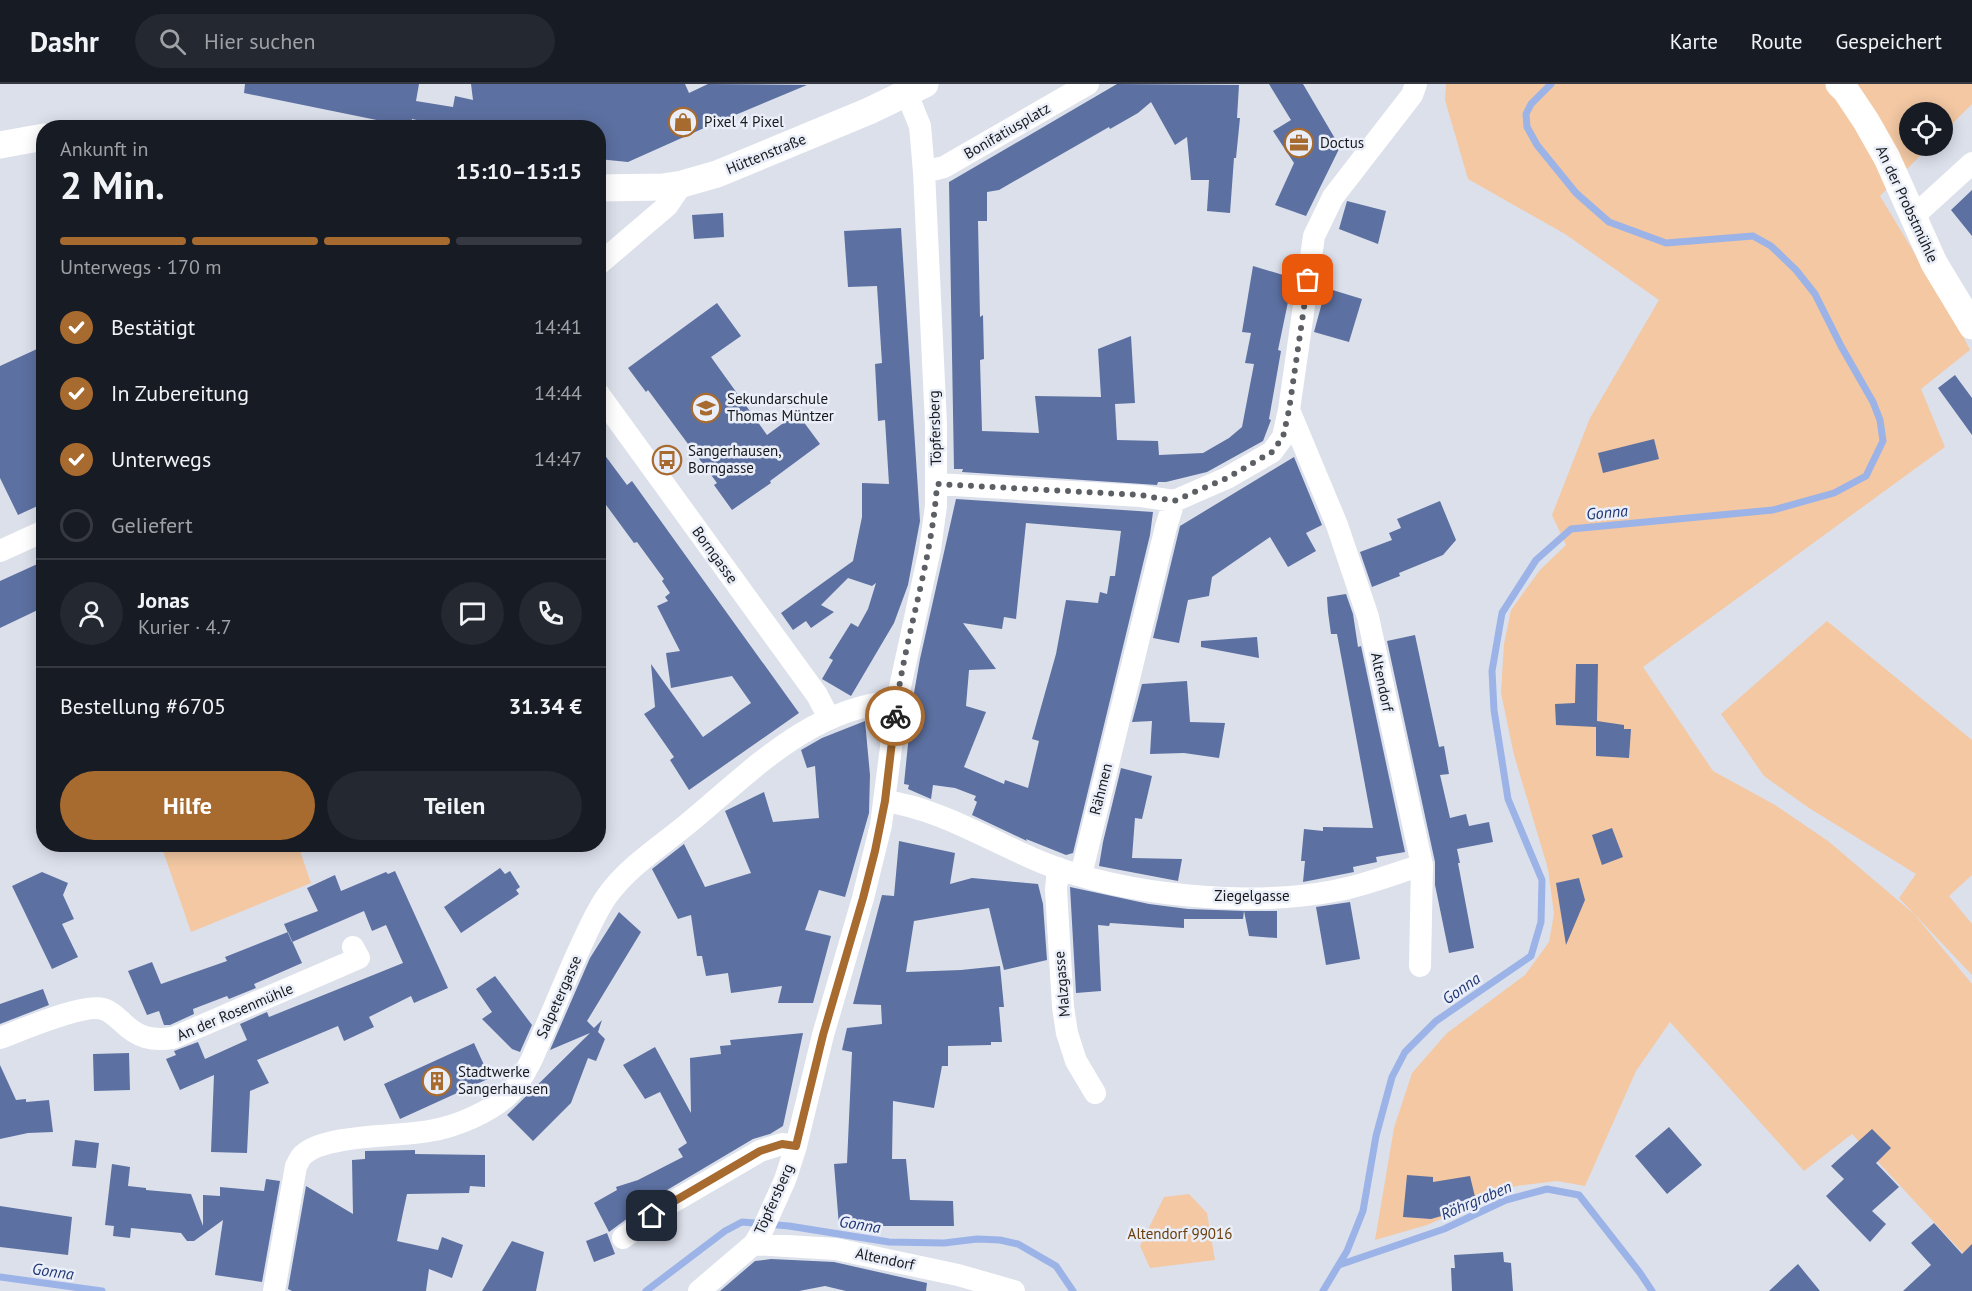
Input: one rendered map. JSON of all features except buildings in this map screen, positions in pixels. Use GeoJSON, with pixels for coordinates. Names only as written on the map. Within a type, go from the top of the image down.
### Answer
{"type":"FeatureCollection","features":[{"type":"Feature","properties":{"kind":"street","name":"Bonifatiusplatz"},"geometry":{"type":"LineString","coordinates":[[924,172],[944,167],[1088,84]]}},
{"type":"Feature","properties":{"kind":"street"},"geometry":{"type":"LineString","coordinates":[[937,484],[1141,495],[1174,501],[1227,478],[1272,452],[1283,437],[1289,410],[1314,237],[1333,197],[1412,95],[1416,84]]}},
{"type":"Feature","properties":{"kind":"street","name":"An der Probstmühle"},"geometry":{"type":"LineString","coordinates":[[1839,84],[1846,91],[1875,137],[1934,262],[1972,326]]}},
{"type":"Feature","properties":{"kind":"street","name":"Töpfersberg"},"geometry":{"type":"LineString","coordinates":[[758,1238],[791,1163],[823,1035],[863,898],[885,801],[897,701],[930,549],[937,484],[924,172],[916,89]]}},
{"type":"Feature","properties":{"kind":"street","name":"Hüttenstraße"},"geometry":{"type":"LineString","coordinates":[[606,188],[647,189],[682,184],[717,174],[916,89]]}},
{"type":"Feature","properties":{"kind":"street"},"geometry":{"type":"LineString","coordinates":[[0,146],[36,139]]}},
{"type":"Feature","properties":{"kind":"street"},"geometry":{"type":"LineString","coordinates":[[1914,216],[1972,163]]}},
{"type":"Feature","properties":{"kind":"street"},"geometry":{"type":"LineString","coordinates":[[606,258],[668,206],[682,184]]}},
{"type":"Feature","properties":{"kind":"street","name":"Borngasse"},"geometry":{"type":"LineString","coordinates":[[606,404],[817,695],[829,718]]}},
{"type":"Feature","properties":{"kind":"street","name":"Altendorf"},"geometry":{"type":"LineString","coordinates":[[1289,410],[1338,525],[1368,617],[1422,865],[1420,966]]}},
{"type":"Feature","properties":{"kind":"street","name":"Rähmen"},"geometry":{"type":"LineString","coordinates":[[1081,875],[1174,501]]}},
{"type":"Feature","properties":{"kind":"street"},"geometry":{"type":"LineString","coordinates":[[0,551],[36,535]]}},
{"type":"Feature","properties":{"kind":"street","name":"Salpetergasse"},"geometry":{"type":"LineString","coordinates":[[274,1291],[296,1166],[303,1155],[333,1142],[431,1131],[459,1124],[483,1112],[509,1094],[531,1061],[597,910],[627,872],[687,825],[744,774],[802,733],[829,718],[862,705],[897,701]]}},
{"type":"Feature","properties":{"kind":"street"},"geometry":{"type":"LineString","coordinates":[[885,801],[901,803],[937,816],[1058,868],[1081,875]]}},
{"type":"Feature","properties":{"kind":"street","name":"Ziegelgasse"},"geometry":{"type":"LineString","coordinates":[[1081,875],[1123,887],[1201,896],[1286,897],[1336,891],[1422,865]]}},
{"type":"Feature","properties":{"kind":"street","name":"Malzgasse"},"geometry":{"type":"LineString","coordinates":[[1058,868],[1056,900],[1067,1033],[1076,1061],[1095,1093]]}},
{"type":"Feature","properties":{"kind":"street","name":"An der Rosenmühle"},"geometry":{"type":"LineString","coordinates":[[0,1038],[93,1007],[112,1013],[133,1032],[144,1038],[159,1040],[173,1038],[359,958],[353,947]]}},
{"type":"Feature","properties":{"kind":"street"},"geometry":{"type":"LineString","coordinates":[[622,1238],[666,1206],[760,1151],[782,1144],[796,1146]]}},
{"type":"Feature","properties":{"kind":"street"},"geometry":{"type":"LineString","coordinates":[[699,1291],[758,1238]]}},
{"type":"Feature","properties":{"kind":"street","name":"Altendorf"},"geometry":{"type":"LineString","coordinates":[[758,1238],[836,1249],[958,1275],[1014,1291]]}},
{"type":"Feature","properties":{"kind":"green space"},"geometry":{"type":"Polygon","coordinates":[[[1446,84],[1972,84],[1972,104],[1953,123],[1953,102],[1899,102],[1899,156],[1920,156],[1880,196],[1956,322],[1970,350],[1921,389],[1945,447],[1643,667],[1713,771],[1775,805],[1828,841],[1914,914],[1972,984],[1972,1263],[1852,1134],[1804,1171],[1670,1022],[1636,1071],[1585,1186],[1557,1181],[1516,1186],[1427,1225],[1375,1240],[1394,1128],[1412,1073],[1447,1033],[1525,975],[1549,942],[1554,914],[1548,869],[1514,755],[1501,693],[1504,644],[1511,610],[1540,570],[1566,545],[1552,515],[1590,418],[1659,300],[1565,234],[1468,179],[1445,100],[1446,84]]]}},
{"type":"Feature","properties":{"kind":"green space"},"geometry":{"type":"Polygon","coordinates":[[[1827,621],[1972,740],[1972,875],[1949,896],[1972,924],[1972,975],[1899,898],[1916,874],[1809,808],[1764,776],[1721,714],[1827,621]]]}},
{"type":"Feature","properties":{"kind":"green space"},"geometry":{"type":"Polygon","coordinates":[[[163,852],[300,852],[311,883],[191,932],[163,852]]]}},
{"type":"Feature","properties":{"kind":"green space","name":"Altendorf 99016"},"geometry":{"type":"Polygon","coordinates":[[[1189,1194],[1207,1213],[1215,1260],[1150,1268],[1140,1246],[1164,1197],[1189,1194]]]}},
{"type":"Feature","properties":{"kind":"waterway","name":"Gonna"},"geometry":{"type":"LineString","coordinates":[[1323,1291],[1347,1251],[1363,1211],[1376,1136],[1392,1077],[1405,1052],[1436,1021],[1531,956],[1541,922],[1542,880],[1508,799],[1494,710],[1492,671],[1502,613],[1536,560],[1571,529],[1773,510],[1834,493],[1866,476],[1883,441],[1880,420],[1873,402],[1815,294],[1796,270],[1771,246],[1753,236],[1666,243],[1609,222],[1576,193],[1537,145],[1527,127],[1526,114],[1531,104],[1551,84]]}},
{"type":"Feature","properties":{"kind":"waterway","name":"Röhrgraben"},"geometry":{"type":"LineString","coordinates":[[1339,1265],[1444,1229],[1506,1200],[1547,1189],[1579,1195],[1652,1291]]}},
{"type":"Feature","properties":{"kind":"waterway","name":"Gonna"},"geometry":{"type":"LineString","coordinates":[[646,1291],[725,1231],[742,1222],[789,1226],[889,1242],[944,1243],[977,1239],[1000,1240],[1018,1244],[1056,1266],[1073,1291]]}},
{"type":"Feature","properties":{"kind":"waterway","name":"Gonna"},"geometry":{"type":"LineString","coordinates":[[0,1277],[102,1291]]}},
{"type":"Feature","properties":{"kind":"way so far"},"geometry":{"type":"LineString","coordinates":[[895,716],[930,549],[937,484],[1141,495],[1174,501],[1227,478],[1272,452],[1283,437],[1308,280]]}},
{"type":"Feature","properties":{"kind":"place","name":"Pixel 4 Pixel"},"geometry":{"type":"Point","coordinates":[683,122]}},
{"type":"Feature","properties":{"kind":"place","name":"Doctus"},"geometry":{"type":"Point","coordinates":[1299,143]}},
{"type":"Feature","properties":{"kind":"place","name":"Sekundarschule Thomas Müntzer"},"geometry":{"type":"Point","coordinates":[706,408]}},
{"type":"Feature","properties":{"kind":"place","name":"Sangerhausen, Borngasse"},"geometry":{"type":"Point","coordinates":[667,460]}},
{"type":"Feature","properties":{"kind":"place","name":"Stadtwerke Sangerhausen"},"geometry":{"type":"Point","coordinates":[437,1081]}},
{"type":"Feature","properties":{"kind":"route"},"geometry":{"type":"LineString","coordinates":[[652,1216],[760,1151],[782,1144],[796,1146],[823,1035],[875,851],[885,801],[895,716]]}}]}
